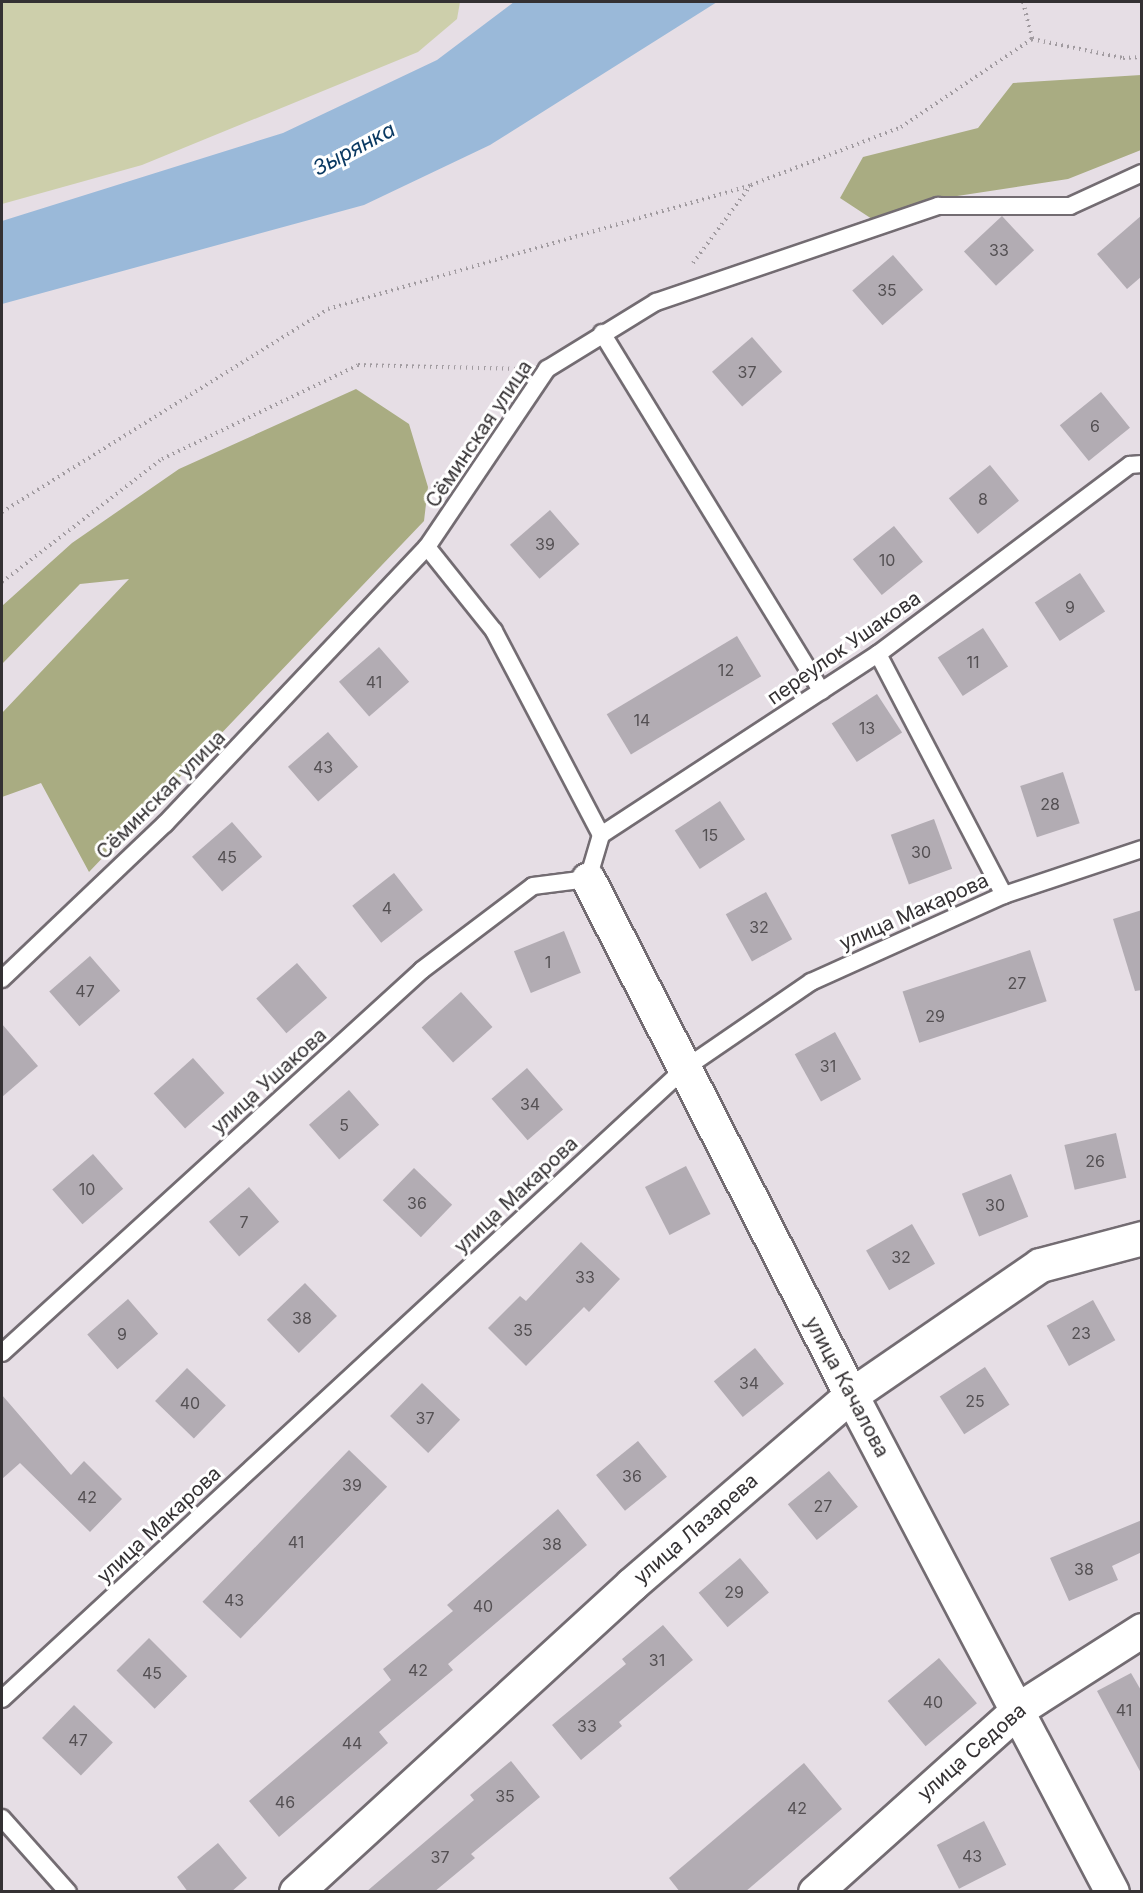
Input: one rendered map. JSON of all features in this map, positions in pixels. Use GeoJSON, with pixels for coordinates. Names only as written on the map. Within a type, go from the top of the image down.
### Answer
{"type":"FeatureCollection","features":[{"type":"Feature","properties":{"kind":"street","name":"улица Качалова"},"geometry":{"type":"LineString","coordinates":[[588,879],[851,1395],[1020,1708],[1112,1892]]}},
{"type":"Feature","properties":{"kind":"street","name":"улица Лазарева"},"geometry":{"type":"LineString","coordinates":[[296,1892],[632,1584],[851,1395],[1040,1265],[1142,1238]]}},
{"type":"Feature","properties":{"kind":"street","name":"улица Седова"},"geometry":{"type":"LineString","coordinates":[[815,1892],[1020,1708],[1142,1630]]}},
{"type":"Feature","properties":{"kind":"lane","name":"Сёминская улица"},"geometry":{"type":"LineString","coordinates":[[2,979],[165,825],[427,547],[547,369],[602,333],[667,298],[938,206],[1070,206],[1142,173]]}},
{"type":"Feature","properties":{"kind":"lane"},"geometry":{"type":"LineString","coordinates":[[602,333],[821,691]]}},
{"type":"Feature","properties":{"kind":"lane","name":"переулок Ушакова"},"geometry":{"type":"LineString","coordinates":[[601,835],[878,654],[1130,465],[1142,464]]}},
{"type":"Feature","properties":{"kind":"lane"},"geometry":{"type":"LineString","coordinates":[[427,547],[494,631],[601,835],[588,879]]}},
{"type":"Feature","properties":{"kind":"lane"},"geometry":{"type":"LineString","coordinates":[[878,654],[1004,895]]}},
{"type":"Feature","properties":{"kind":"lane","name":"улица Макарова"},"geometry":{"type":"LineString","coordinates":[[2,1699],[684,1069],[811,982],[1004,895],[1142,849]]}},
{"type":"Feature","properties":{"kind":"lane","name":"улица Ушакова"},"geometry":{"type":"LineString","coordinates":[[2,1353],[422,970],[533,886],[588,879]]}},
{"type":"Feature","properties":{"kind":"lane"},"geometry":{"type":"LineString","coordinates":[[2,1818],[68,1892]]}},
{"type":"Feature","properties":{"kind":"path"},"geometry":{"type":"LineString","coordinates":[[1023,2],[1032,39]]}},
{"type":"Feature","properties":{"kind":"path"},"geometry":{"type":"LineString","coordinates":[[2,512],[328,309],[751,185],[901,127],[1032,39],[1123,58],[1142,57]]}},
{"type":"Feature","properties":{"kind":"path"},"geometry":{"type":"LineString","coordinates":[[667,298],[751,185]]}},
{"type":"Feature","properties":{"kind":"path"},"geometry":{"type":"LineString","coordinates":[[2,582],[162,459],[358,365],[547,369]]}},
{"type":"Feature","properties":{"kind":"green space"},"geometry":{"type":"Polygon","coordinates":[[[2,2],[460,2],[457,19],[418,52],[142,165],[2,204],[2,2]]]}},
{"type":"Feature","properties":{"kind":"green space"},"geometry":{"type":"Polygon","coordinates":[[[1141,75],[1141,150],[1068,179],[944,198],[872,219],[840,198],[863,157],[978,128],[1013,83],[1141,75]]]}},
{"type":"Feature","properties":{"kind":"green space"},"geometry":{"type":"Polygon","coordinates":[[[356,389],[409,424],[428,487],[424,521],[89,872],[41,783],[2,797],[2,713],[129,579],[80,584],[2,664],[2,606],[72,543],[179,469],[356,389]]]}},
{"type":"Feature","properties":{"kind":"water","name":"Зырянка"},"geometry":{"type":"Polygon","coordinates":[[[514,2],[717,2],[490,145],[364,205],[2,304],[2,221],[283,133],[437,60],[514,2]]]}},
{"type":"Feature","properties":{"kind":"building"},"geometry":{"type":"Polygon","coordinates":[[[1142,215],[1142,276],[1127,289],[1097,254],[1142,215]]]}},
{"type":"Feature","properties":{"kind":"building"},"geometry":{"type":"Polygon","coordinates":[[[1002,216],[1034,250],[996,286],[964,251],[1002,216]]]}},
{"type":"Feature","properties":{"kind":"building"},"geometry":{"type":"Polygon","coordinates":[[[893,255],[923,290],[882,325],[852,290],[893,255]]]}},
{"type":"Feature","properties":{"kind":"building"},"geometry":{"type":"Polygon","coordinates":[[[752,337],[782,372],[742,406],[712,372],[752,337]]]}},
{"type":"Feature","properties":{"kind":"building"},"geometry":{"type":"Polygon","coordinates":[[[1101,392],[1130,428],[1089,461],[1060,425],[1101,392]]]}},
{"type":"Feature","properties":{"kind":"building"},"geometry":{"type":"Polygon","coordinates":[[[990,465],[1019,501],[978,534],[949,498],[990,465]]]}},
{"type":"Feature","properties":{"kind":"building"},"geometry":{"type":"Polygon","coordinates":[[[550,510],[580,544],[540,579],[510,545],[550,510]]]}},
{"type":"Feature","properties":{"kind":"building"},"geometry":{"type":"Polygon","coordinates":[[[894,526],[923,562],[882,595],[853,559],[894,526]]]}},
{"type":"Feature","properties":{"kind":"building"},"geometry":{"type":"Polygon","coordinates":[[[1080,573],[1105,612],[1060,641],[1035,602],[1080,573]]]}},
{"type":"Feature","properties":{"kind":"building"},"geometry":{"type":"Polygon","coordinates":[[[983,628],[1008,667],[963,696],[938,657],[983,628]]]}},
{"type":"Feature","properties":{"kind":"building"},"geometry":{"type":"Polygon","coordinates":[[[737,636],[761,676],[631,755],[607,714],[737,636]]]}},
{"type":"Feature","properties":{"kind":"building"},"geometry":{"type":"Polygon","coordinates":[[[379,647],[409,682],[369,716],[339,682],[379,647]]]}},
{"type":"Feature","properties":{"kind":"building"},"geometry":{"type":"Polygon","coordinates":[[[877,694],[902,733],[857,762],[832,723],[877,694]]]}},
{"type":"Feature","properties":{"kind":"building"},"geometry":{"type":"Polygon","coordinates":[[[328,732],[358,767],[318,801],[288,767],[328,732]]]}},
{"type":"Feature","properties":{"kind":"building"},"geometry":{"type":"Polygon","coordinates":[[[1063,772],[1080,823],[1037,837],[1020,786],[1063,772]]]}},
{"type":"Feature","properties":{"kind":"building"},"geometry":{"type":"Polygon","coordinates":[[[720,801],[745,840],[700,869],[675,830],[720,801]]]}},
{"type":"Feature","properties":{"kind":"building"},"geometry":{"type":"Polygon","coordinates":[[[934,819],[952,869],[909,885],[891,835],[934,819]]]}},
{"type":"Feature","properties":{"kind":"building"},"geometry":{"type":"Polygon","coordinates":[[[232,822],[262,857],[222,891],[192,857],[232,822]]]}},
{"type":"Feature","properties":{"kind":"building"},"geometry":{"type":"Polygon","coordinates":[[[394,873],[423,910],[381,943],[352,906],[394,873]]]}},
{"type":"Feature","properties":{"kind":"building"},"geometry":{"type":"Polygon","coordinates":[[[766,892],[792,939],[752,962],[726,914],[766,892]]]}},
{"type":"Feature","properties":{"kind":"building"},"geometry":{"type":"Polygon","coordinates":[[[1142,910],[1142,990],[1135,991],[1113,919],[1142,910]]]}},
{"type":"Feature","properties":{"kind":"building"},"geometry":{"type":"Polygon","coordinates":[[[564,931],[581,973],[531,993],[514,951],[564,931]]]}},
{"type":"Feature","properties":{"kind":"building"},"geometry":{"type":"Polygon","coordinates":[[[1030,950],[1047,1001],[919,1043],[903,991],[1030,950]]]}},
{"type":"Feature","properties":{"kind":"building"},"geometry":{"type":"Polygon","coordinates":[[[90,956],[120,991],[79,1026],[49,991],[90,956]]]}},
{"type":"Feature","properties":{"kind":"building"},"geometry":{"type":"Polygon","coordinates":[[[297,963],[327,998],[286,1033],[256,998],[297,963]]]}},
{"type":"Feature","properties":{"kind":"building"},"geometry":{"type":"Polygon","coordinates":[[[461,992],[492,1027],[453,1062],[422,1027],[461,992]]]}},
{"type":"Feature","properties":{"kind":"building"},"geometry":{"type":"Polygon","coordinates":[[[2,1024],[38,1066],[2,1097],[2,1024]]]}},
{"type":"Feature","properties":{"kind":"building"},"geometry":{"type":"Polygon","coordinates":[[[835,1032],[861,1079],[821,1102],[795,1054],[835,1032]]]}},
{"type":"Feature","properties":{"kind":"building"},"geometry":{"type":"Polygon","coordinates":[[[193,1058],[224,1093],[185,1128],[154,1093],[193,1058]]]}},
{"type":"Feature","properties":{"kind":"building"},"geometry":{"type":"Polygon","coordinates":[[[527,1068],[563,1110],[528,1140],[492,1099],[527,1068]]]}},
{"type":"Feature","properties":{"kind":"building"},"geometry":{"type":"Polygon","coordinates":[[[349,1090],[379,1125],[339,1159],[309,1125],[349,1090]]]}},
{"type":"Feature","properties":{"kind":"building"},"geometry":{"type":"Polygon","coordinates":[[[1116,1133],[1126,1178],[1075,1190],[1064,1145],[1116,1133]]]}},
{"type":"Feature","properties":{"kind":"building"},"geometry":{"type":"Polygon","coordinates":[[[93,1154],[123,1189],[82,1224],[52,1189],[93,1154]]]}},
{"type":"Feature","properties":{"kind":"building"},"geometry":{"type":"Polygon","coordinates":[[[686,1166],[711,1214],[670,1235],[645,1187],[686,1166]]]}},
{"type":"Feature","properties":{"kind":"building"},"geometry":{"type":"Polygon","coordinates":[[[414,1168],[452,1205],[421,1237],[383,1200],[414,1168]]]}},
{"type":"Feature","properties":{"kind":"building"},"geometry":{"type":"Polygon","coordinates":[[[1011,1174],[1028,1217],[979,1237],[962,1194],[1011,1174]]]}},
{"type":"Feature","properties":{"kind":"building"},"geometry":{"type":"Polygon","coordinates":[[[249,1187],[279,1222],[239,1256],[209,1222],[249,1187]]]}},
{"type":"Feature","properties":{"kind":"building"},"geometry":{"type":"Polygon","coordinates":[[[912,1224],[935,1264],[889,1290],[866,1250],[912,1224]]]}},
{"type":"Feature","properties":{"kind":"building"},"geometry":{"type":"Polygon","coordinates":[[[581,1242],[620,1279],[589,1312],[584,1307],[526,1366],[488,1328],[520,1296],[526,1301],[581,1242]]]}},
{"type":"Feature","properties":{"kind":"building"},"geometry":{"type":"Polygon","coordinates":[[[305,1283],[337,1316],[299,1353],[267,1320],[305,1283]]]}},
{"type":"Feature","properties":{"kind":"building"},"geometry":{"type":"Polygon","coordinates":[[[128,1299],[158,1334],[117,1369],[87,1334],[128,1299]]]}},
{"type":"Feature","properties":{"kind":"building"},"geometry":{"type":"Polygon","coordinates":[[[1093,1300],[1115,1340],[1069,1366],[1047,1326],[1093,1300]]]}},
{"type":"Feature","properties":{"kind":"building"},"geometry":{"type":"Polygon","coordinates":[[[755,1348],[784,1384],[743,1417],[714,1381],[755,1348]]]}},
{"type":"Feature","properties":{"kind":"building"},"geometry":{"type":"Polygon","coordinates":[[[985,1367],[1010,1405],[964,1434],[940,1396],[985,1367]]]}},
{"type":"Feature","properties":{"kind":"building"},"geometry":{"type":"Polygon","coordinates":[[[187,1368],[226,1406],[194,1439],[155,1401],[187,1368]]]}},
{"type":"Feature","properties":{"kind":"building"},"geometry":{"type":"Polygon","coordinates":[[[422,1383],[460,1420],[428,1453],[390,1416],[422,1383]]]}},
{"type":"Feature","properties":{"kind":"building"},"geometry":{"type":"Polygon","coordinates":[[[2,1395],[71,1475],[84,1461],[122,1499],[90,1532],[20,1463],[2,1479],[2,1395]]]}},
{"type":"Feature","properties":{"kind":"building"},"geometry":{"type":"Polygon","coordinates":[[[638,1441],[667,1477],[625,1511],[596,1475],[638,1441]]]}},
{"type":"Feature","properties":{"kind":"building"},"geometry":{"type":"Polygon","coordinates":[[[349,1450],[387,1487],[241,1639],[202,1602],[349,1450]]]}},
{"type":"Feature","properties":{"kind":"building"},"geometry":{"type":"Polygon","coordinates":[[[829,1471],[858,1507],[817,1540],[788,1504],[829,1471]]]}},
{"type":"Feature","properties":{"kind":"building"},"geometry":{"type":"Polygon","coordinates":[[[558,1509],[587,1545],[448,1664],[453,1670],[379,1732],[388,1743],[279,1837],[249,1801],[391,1680],[383,1669],[453,1611],[447,1605],[558,1509]]]}},
{"type":"Feature","properties":{"kind":"building"},"geometry":{"type":"Polygon","coordinates":[[[1142,1520],[1142,1552],[1112,1566],[1118,1580],[1069,1601],[1050,1558],[1142,1520]]]}},
{"type":"Feature","properties":{"kind":"building"},"geometry":{"type":"Polygon","coordinates":[[[740,1558],[769,1592],[728,1627],[699,1593],[740,1558]]]}},
{"type":"Feature","properties":{"kind":"building"},"geometry":{"type":"Polygon","coordinates":[[[663,1625],[693,1660],[619,1722],[622,1726],[581,1760],[552,1725],[626,1664],[622,1659],[663,1625]]]}},
{"type":"Feature","properties":{"kind":"building"},"geometry":{"type":"Polygon","coordinates":[[[149,1638],[187,1676],[155,1709],[116,1671],[149,1638]]]}},
{"type":"Feature","properties":{"kind":"building"},"geometry":{"type":"Polygon","coordinates":[[[939,1658],[977,1703],[926,1746],[888,1701],[939,1658]]]}},
{"type":"Feature","properties":{"kind":"building"},"geometry":{"type":"Polygon","coordinates":[[[1131,1673],[1142,1692],[1142,1775],[1097,1691],[1131,1673]]]}},
{"type":"Feature","properties":{"kind":"building"},"geometry":{"type":"Polygon","coordinates":[[[74,1705],[113,1743],[81,1776],[42,1738],[74,1705]]]}},
{"type":"Feature","properties":{"kind":"building"},"geometry":{"type":"Polygon","coordinates":[[[511,1761],[540,1797],[471,1854],[475,1858],[434,1892],[366,1892],[474,1800],[470,1795],[511,1761]]]}},
{"type":"Feature","properties":{"kind":"building"},"geometry":{"type":"Polygon","coordinates":[[[804,1763],[842,1809],[745,1892],[680,1892],[669,1878],[804,1763]]]}},
{"type":"Feature","properties":{"kind":"building"},"geometry":{"type":"Polygon","coordinates":[[[984,1821],[1006,1865],[959,1889],[937,1845],[984,1821]]]}},
{"type":"Feature","properties":{"kind":"building"},"geometry":{"type":"Polygon","coordinates":[[[218,1843],[247,1878],[231,1892],[188,1892],[177,1877],[218,1843]]]}}]}
